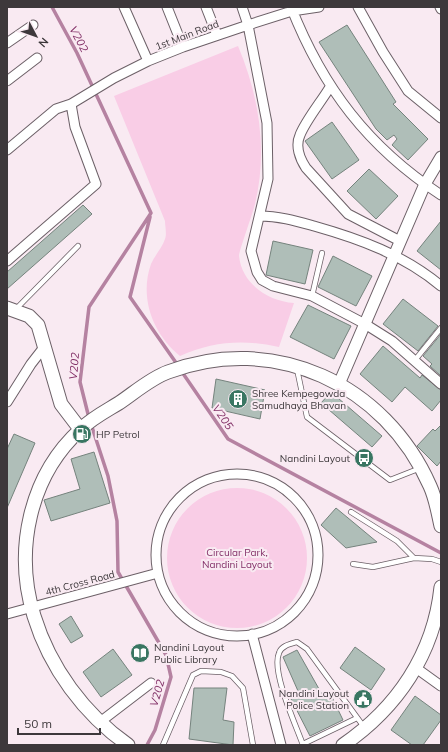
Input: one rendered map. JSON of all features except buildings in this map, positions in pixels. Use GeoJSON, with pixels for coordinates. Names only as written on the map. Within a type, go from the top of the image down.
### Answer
{"type":"FeatureCollection","features":[{"type":"Feature","properties":{"kind":"main road"},"geometry":{"type":"LineString","coordinates":[[10,309],[28,316],[38,326],[61,404],[83,427]]}},
{"type":"Feature","properties":{"kind":"main road"},"geometry":{"type":"LineString","coordinates":[[120,743],[82,703],[60,674],[44,642],[31,608],[25,562],[30,516],[39,489],[49,469],[68,442],[83,427],[102,414],[165,373],[184,366],[203,362],[240,358],[259,359],[296,366],[339,384],[363,399],[388,422],[410,448],[421,468],[436,489],[441,526]]}},
{"type":"Feature","properties":{"kind":"main road"},"geometry":{"type":"LineString","coordinates":[[343,745],[365,729],[396,699],[416,668],[431,635],[436,617],[441,587]]}},
{"type":"Feature","properties":{"kind":"street"},"geometry":{"type":"LineString","coordinates":[[124,7],[148,61]]}},
{"type":"Feature","properties":{"kind":"street"},"geometry":{"type":"LineString","coordinates":[[167,7],[184,47]]}},
{"type":"Feature","properties":{"kind":"street"},"geometry":{"type":"LineString","coordinates":[[206,7],[217,35]]}},
{"type":"Feature","properties":{"kind":"street"},"geometry":{"type":"LineString","coordinates":[[242,7],[248,25],[267,123],[268,179],[252,251],[257,272],[262,280],[273,286],[312,296],[365,324],[392,341],[441,384]]}},
{"type":"Feature","properties":{"kind":"street","name":"1st Main Road"},"geometry":{"type":"LineString","coordinates":[[7,150],[56,109],[71,104],[114,78],[148,61],[291,9],[319,7]]}},
{"type":"Feature","properties":{"kind":"street"},"geometry":{"type":"LineString","coordinates":[[358,7],[383,52],[408,91],[441,118]]}},
{"type":"Feature","properties":{"kind":"street"},"geometry":{"type":"LineString","coordinates":[[291,9],[309,50],[330,87],[357,123],[372,140],[406,170],[441,195]]}},
{"type":"Feature","properties":{"kind":"street"},"geometry":{"type":"LineString","coordinates":[[7,43],[33,25]]}},
{"type":"Feature","properties":{"kind":"street"},"geometry":{"type":"LineString","coordinates":[[7,81],[37,58]]}},
{"type":"Feature","properties":{"kind":"street"},"geometry":{"type":"LineString","coordinates":[[330,87],[300,135],[299,148],[302,161],[311,174],[348,214],[400,241]]}},
{"type":"Feature","properties":{"kind":"street"},"geometry":{"type":"LineString","coordinates":[[7,261],[96,184],[72,114],[71,104]]}},
{"type":"Feature","properties":{"kind":"street"},"geometry":{"type":"LineString","coordinates":[[339,384],[425,184],[441,157]]}},
{"type":"Feature","properties":{"kind":"street"},"geometry":{"type":"LineString","coordinates":[[260,216],[280,217],[344,234],[395,254],[441,286]]}},
{"type":"Feature","properties":{"kind":"street"},"geometry":{"type":"LineString","coordinates":[[7,402],[45,346]]}},
{"type":"Feature","properties":{"kind":"street"},"geometry":{"type":"LineString","coordinates":[[246,475],[270,481],[291,494],[307,513],[316,536],[318,561],[312,585],[300,606],[281,623],[259,633],[252,634],[236,636],[214,633],[193,624],[176,609],[163,590],[158,572],[157,543],[164,519],[179,499],[198,484],[222,476],[246,475]]}},
{"type":"Feature","properties":{"kind":"street","name":"4th Cross Road"},"geometry":{"type":"LineString","coordinates":[[7,614],[158,572]]}},
{"type":"Feature","properties":{"kind":"street"},"geometry":{"type":"LineString","coordinates":[[252,634],[281,745]]}},
{"type":"Feature","properties":{"kind":"street"},"geometry":{"type":"LineString","coordinates":[[416,668],[441,686]]}},
{"type":"Feature","properties":{"kind":"street"},"geometry":{"type":"LineString","coordinates":[[100,722],[151,683]]}},
{"type":"Feature","properties":{"kind":"lane"},"geometry":{"type":"LineString","coordinates":[[10,309],[78,246]]}},
{"type":"Feature","properties":{"kind":"lane"},"geometry":{"type":"LineString","coordinates":[[312,296],[322,253]]}},
{"type":"Feature","properties":{"kind":"lane"},"geometry":{"type":"LineString","coordinates":[[414,360],[441,328]]}},
{"type":"Feature","properties":{"kind":"lane"},"geometry":{"type":"LineString","coordinates":[[296,366],[308,417],[390,480],[421,468]]}},
{"type":"Feature","properties":{"kind":"lane"},"geometry":{"type":"LineString","coordinates":[[351,512],[397,541],[414,558]]}},
{"type":"Feature","properties":{"kind":"lane"},"geometry":{"type":"LineString","coordinates":[[353,564],[373,566],[414,558],[432,559],[441,562]]}},
{"type":"Feature","properties":{"kind":"lane"},"geometry":{"type":"LineString","coordinates":[[357,718],[303,744],[281,686],[277,662],[279,651],[287,644],[297,642],[307,649],[365,729]]}},
{"type":"Feature","properties":{"kind":"lane"},"geometry":{"type":"LineString","coordinates":[[168,745],[163,745],[192,675],[201,671],[221,672],[232,676],[243,688],[254,745]]}},
{"type":"Feature","properties":{"kind":"green space"},"geometry":{"type":"Polygon","coordinates":[[[238,46],[256,104],[261,143],[259,184],[254,209],[239,256],[241,266],[251,283],[266,295],[284,302],[294,303],[279,347],[266,344],[241,342],[217,344],[180,356],[162,337],[151,314],[148,302],[148,277],[151,264],[166,237],[165,221],[114,96],[238,46]]]}},
{"type":"Feature","properties":{"kind":"green space","name":"Circular Park, Nandini Layout"},"geometry":{"type":"Polygon","coordinates":[[[244,488],[264,493],[276,499],[287,508],[296,519],[302,531],[306,544],[306,572],[302,585],[296,597],[287,608],[276,617],[264,623],[251,627],[230,628],[210,623],[198,617],[187,608],[178,597],[168,572],[167,551],[172,531],[178,519],[187,508],[198,499],[223,489],[244,488]]]}},
{"type":"Feature","properties":{"kind":"waterway","name":"V205"},"geometry":{"type":"LineString","coordinates":[[52,7],[77,53],[151,213],[89,307],[80,382],[89,418]]}},
{"type":"Feature","properties":{"kind":"waterway","name":"V205"},"geometry":{"type":"LineString","coordinates":[[150,217],[130,297],[179,367]]}},
{"type":"Feature","properties":{"kind":"waterway","name":"V205"},"geometry":{"type":"LineString","coordinates":[[182,372],[228,439],[441,553]]}},
{"type":"Feature","properties":{"kind":"waterway","name":"V202"},"geometry":{"type":"LineString","coordinates":[[91,424],[108,476],[117,521],[118,572],[166,655],[171,677],[155,730],[147,745]]}},
{"type":"Feature","properties":{"kind":"place","name":"Shree Kempegowda Samudhaya Bhavan"},"geometry":{"type":"Point","coordinates":[238,399]}},
{"type":"Feature","properties":{"kind":"place","name":"HP Petrol"},"geometry":{"type":"Point","coordinates":[82,434]}},
{"type":"Feature","properties":{"kind":"place","name":"Nandini Layout"},"geometry":{"type":"Point","coordinates":[364,458]}},
{"type":"Feature","properties":{"kind":"place","name":"Nandini Layout Public Library"},"geometry":{"type":"Point","coordinates":[140,653]}},
{"type":"Feature","properties":{"kind":"place","name":"Nandini Layout Police Station"},"geometry":{"type":"Point","coordinates":[363,699]}}]}
